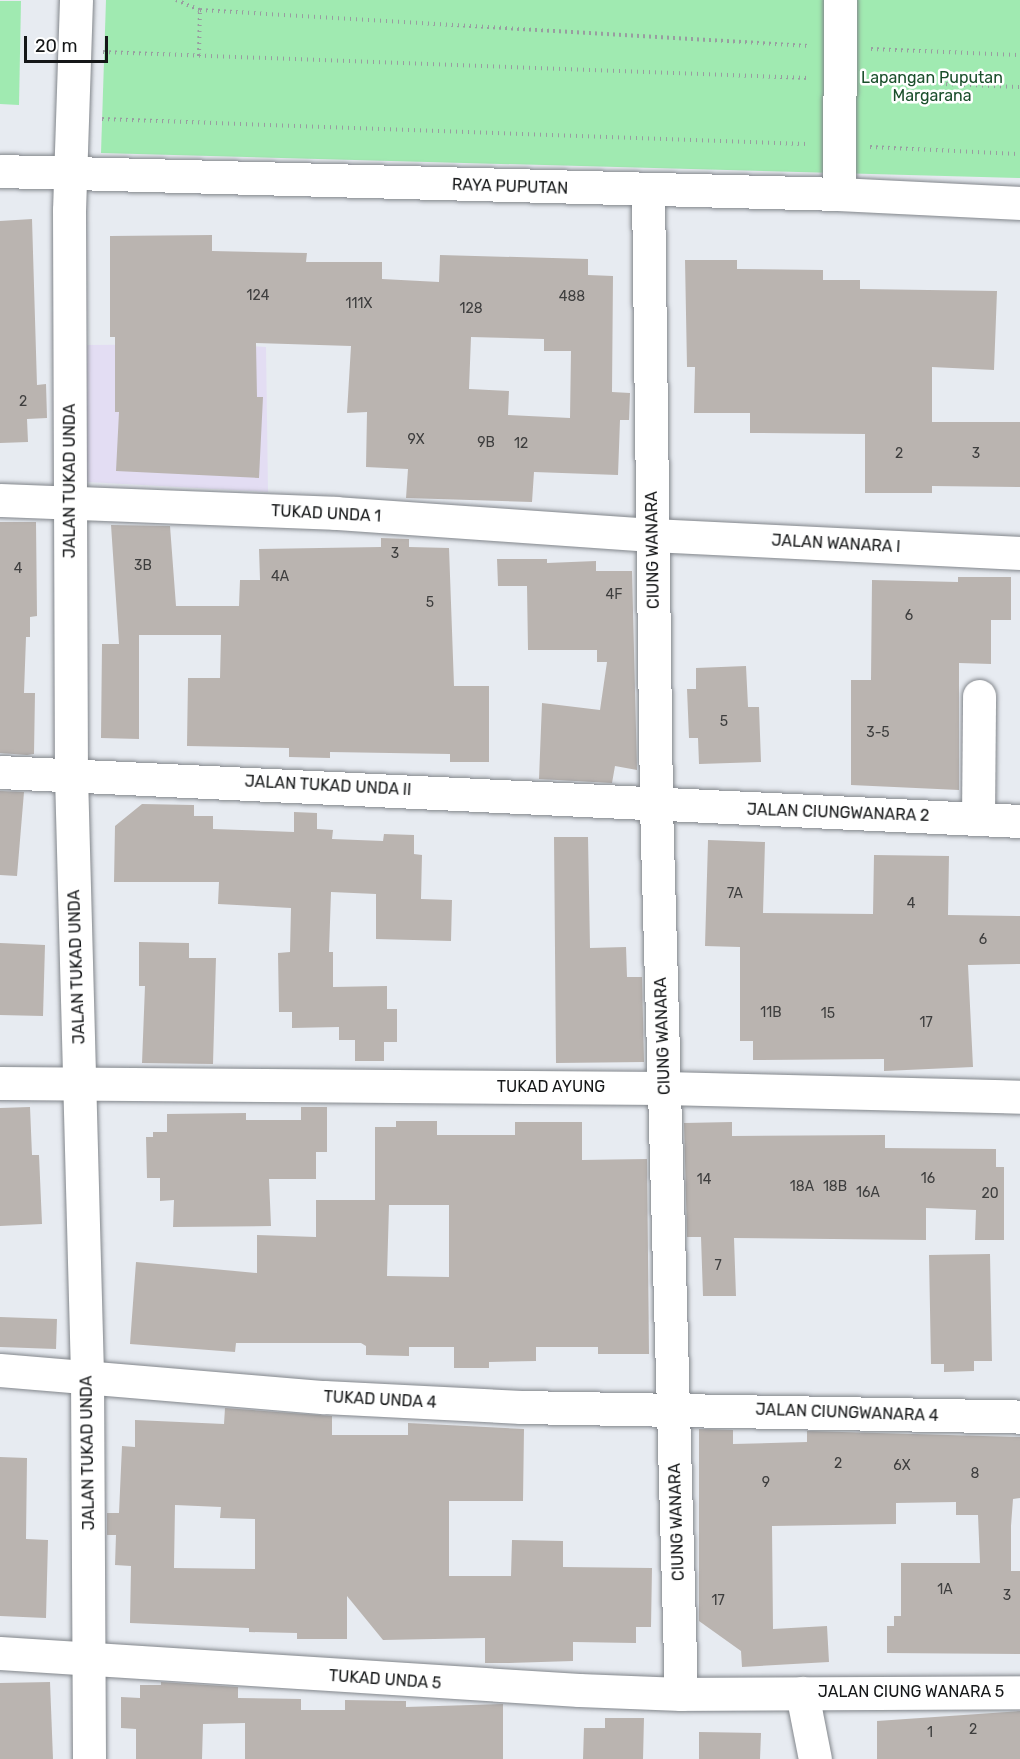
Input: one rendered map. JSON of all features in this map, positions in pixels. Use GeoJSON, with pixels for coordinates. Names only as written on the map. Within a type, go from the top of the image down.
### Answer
{"type":"FeatureCollection","features":[{"type":"Feature","properties":{"kind":"street","name":"JALAN TUKAD UNDA"},"geometry":{"type":"LineString","coordinates":[[76,0],[71,174],[69,502],[71,775],[87,1375],[89,1759]]}},
{"type":"Feature","properties":{"kind":"street"},"geometry":{"type":"LineString","coordinates":[[839,194],[840,0]]}},
{"type":"Feature","properties":{"kind":"street","name":"RAYA PUPUTAN"},"geometry":{"type":"LineString","coordinates":[[0,171],[648,191],[839,194],[1020,203]]}},
{"type":"Feature","properties":{"kind":"street","name":"CIUNG WANARA"},"geometry":{"type":"LineString","coordinates":[[648,191],[656,805],[681,1694]]}},
{"type":"Feature","properties":{"kind":"street","name":"TUKAD UNDA 1"},"geometry":{"type":"LineString","coordinates":[[0,500],[336,513],[652,535]]}},
{"type":"Feature","properties":{"kind":"street","name":"JALAN WANARA I"},"geometry":{"type":"LineString","coordinates":[[652,535],[1020,553]]}},
{"type":"Feature","properties":{"kind":"street"},"geometry":{"type":"LineString","coordinates":[[978,819],[979,696]]}},
{"type":"Feature","properties":{"kind":"street","name":"JALAN TUKAD UNDA II"},"geometry":{"type":"LineString","coordinates":[[0,772],[339,785],[656,805]]}},
{"type":"Feature","properties":{"kind":"street","name":"JALAN CIUNGWANARA 2"},"geometry":{"type":"LineString","coordinates":[[656,805],[1020,821]]}},
{"type":"Feature","properties":{"kind":"street","name":"TUKAD AYUNG"},"geometry":{"type":"LineString","coordinates":[[0,1083],[81,1086],[664,1088],[1020,1097]]}},
{"type":"Feature","properties":{"kind":"street","name":"TUKAD UNDA 4"},"geometry":{"type":"LineString","coordinates":[[0,1370],[87,1375],[324,1397],[521,1407],[674,1408]]}},
{"type":"Feature","properties":{"kind":"street","name":"JALAN CIUNGWANARA 4"},"geometry":{"type":"LineString","coordinates":[[674,1408],[1020,1417]]}},
{"type":"Feature","properties":{"kind":"street","name":"TUKAD UNDA 5"},"geometry":{"type":"LineString","coordinates":[[0,1653],[89,1657],[446,1684],[681,1694]]}},
{"type":"Feature","properties":{"kind":"street","name":"JALAN CIUNG WANARA 5"},"geometry":{"type":"LineString","coordinates":[[802,1693],[1020,1692]]}},
{"type":"Feature","properties":{"kind":"street"},"geometry":{"type":"LineString","coordinates":[[681,1694],[802,1693],[814,1759]]}},
{"type":"Feature","properties":{"kind":"path"},"geometry":{"type":"LineString","coordinates":[[176,0],[200,10],[840,64],[1020,87]]}},
{"type":"Feature","properties":{"kind":"path"},"geometry":{"type":"LineString","coordinates":[[199,56],[200,10]]}},
{"type":"Feature","properties":{"kind":"path"},"geometry":{"type":"LineString","coordinates":[[138,53],[199,56],[840,64],[1020,55]]}},
{"type":"Feature","properties":{"kind":"path"},"geometry":{"type":"LineString","coordinates":[[72,118],[838,145],[1020,154]]}},
{"type":"Feature","properties":{"kind":"shaded area"},"geometry":{"type":"Polygon","coordinates":[[[212,344],[266,347],[268,492],[87,482],[87,345],[212,344]]]}},
{"type":"Feature","properties":{"kind":"green space","name":"Lapangan Puputan Margarana"},"geometry":{"type":"Polygon","coordinates":[[[106,0],[1020,0],[1020,178],[101,153],[106,0]]]}},
{"type":"Feature","properties":{"kind":"green space"},"geometry":{"type":"Polygon","coordinates":[[[0,1],[21,1],[19,105],[0,104],[0,1]]]}},
{"type":"Feature","properties":{"kind":"building"},"geometry":{"type":"Polygon","coordinates":[[[32,219],[37,385],[46,384],[47,418],[27,419],[28,442],[0,443],[0,221],[32,219]]]}},
{"type":"Feature","properties":{"kind":"building"},"geometry":{"type":"Polygon","coordinates":[[[212,235],[212,251],[307,253],[306,262],[382,262],[382,279],[439,282],[440,255],[588,259],[588,275],[613,276],[612,392],[630,393],[629,420],[620,420],[618,475],[534,472],[532,502],[406,498],[408,469],[366,467],[367,412],[347,413],[351,346],[256,343],[257,397],[263,397],[259,478],[116,471],[119,412],[115,412],[115,337],[110,337],[110,236],[212,235]],[[471,337],[469,389],[509,391],[508,415],[570,418],[571,351],[544,351],[544,339],[471,337]]]}},
{"type":"Feature","properties":{"kind":"building"},"geometry":{"type":"Polygon","coordinates":[[[685,260],[737,260],[737,269],[823,270],[823,280],[860,280],[860,289],[997,291],[994,370],[932,367],[932,422],[1020,422],[1020,487],[932,486],[932,493],[865,493],[865,434],[750,433],[750,413],[694,413],[695,367],[687,367],[685,260]]]}},
{"type":"Feature","properties":{"kind":"building"},"geometry":{"type":"Polygon","coordinates":[[[0,522],[36,522],[37,616],[30,617],[30,637],[26,637],[24,693],[35,693],[34,754],[27,755],[0,753],[0,522]]]}},
{"type":"Feature","properties":{"kind":"building"},"geometry":{"type":"Polygon","coordinates":[[[111,525],[170,526],[176,606],[239,606],[240,580],[260,580],[259,549],[381,547],[381,538],[409,539],[409,547],[449,548],[454,686],[489,686],[489,762],[450,762],[450,754],[330,752],[330,758],[289,757],[289,748],[187,746],[188,678],[220,678],[221,635],[139,635],[139,739],[101,738],[102,644],[119,644],[111,525]]]}},
{"type":"Feature","properties":{"kind":"building"},"geometry":{"type":"Polygon","coordinates":[[[497,559],[547,559],[547,563],[596,561],[596,571],[632,571],[637,770],[615,766],[612,783],[539,779],[542,703],[600,710],[607,662],[597,662],[597,650],[528,650],[527,586],[498,586],[497,559]]]}},
{"type":"Feature","properties":{"kind":"building"},"geometry":{"type":"Polygon","coordinates":[[[958,577],[1011,577],[1011,620],[991,620],[991,664],[959,663],[959,790],[851,785],[851,680],[871,680],[872,580],[958,582],[958,577]]]}},
{"type":"Feature","properties":{"kind":"building"},"geometry":{"type":"Polygon","coordinates":[[[746,666],[748,707],[759,707],[761,762],[699,764],[698,738],[689,738],[687,689],[696,689],[696,668],[746,666]]]}},
{"type":"Feature","properties":{"kind":"building"},"geometry":{"type":"Polygon","coordinates":[[[0,791],[24,792],[17,876],[0,875],[0,791]]]}},
{"type":"Feature","properties":{"kind":"building"},"geometry":{"type":"Polygon","coordinates":[[[142,804],[194,805],[194,816],[213,816],[213,829],[294,832],[294,812],[317,813],[317,829],[333,830],[332,839],[383,841],[384,834],[414,835],[414,854],[422,855],[421,899],[452,900],[451,941],[376,939],[376,894],[331,892],[329,952],[333,952],[333,987],[387,986],[387,1009],[397,1009],[397,1042],[384,1042],[384,1061],[355,1061],[355,1040],[339,1040],[339,1027],[292,1028],[292,1012],[279,1012],[278,953],[290,952],[291,908],[218,904],[219,882],[114,882],[115,826],[142,804]]]}},
{"type":"Feature","properties":{"kind":"building"},"geometry":{"type":"Polygon","coordinates":[[[554,837],[588,837],[590,948],[626,947],[627,977],[642,977],[644,1062],[556,1063],[554,837]]]}},
{"type":"Feature","properties":{"kind":"building"},"geometry":{"type":"Polygon","coordinates":[[[708,840],[765,842],[763,913],[873,914],[874,855],[949,856],[948,915],[1020,916],[1020,964],[968,965],[973,1067],[884,1071],[884,1059],[753,1060],[753,1041],[740,1041],[740,947],[705,946],[708,840]]]}},
{"type":"Feature","properties":{"kind":"building"},"geometry":{"type":"Polygon","coordinates":[[[139,942],[189,943],[189,958],[216,958],[213,1064],[142,1063],[145,986],[139,986],[139,942]]]}},
{"type":"Feature","properties":{"kind":"building"},"geometry":{"type":"Polygon","coordinates":[[[0,943],[45,945],[43,1016],[0,1015],[0,943]]]}},
{"type":"Feature","properties":{"kind":"building"},"geometry":{"type":"Polygon","coordinates":[[[30,1107],[32,1155],[39,1155],[42,1224],[0,1226],[0,1108],[30,1107]]]}},
{"type":"Feature","properties":{"kind":"building"},"geometry":{"type":"Polygon","coordinates":[[[301,1107],[327,1107],[327,1152],[316,1152],[316,1179],[269,1179],[271,1226],[173,1227],[174,1200],[160,1201],[160,1178],[147,1178],[146,1137],[153,1137],[153,1132],[167,1132],[167,1114],[246,1113],[246,1120],[301,1120],[301,1107]]]}},
{"type":"Feature","properties":{"kind":"building"},"geometry":{"type":"Polygon","coordinates":[[[396,1121],[437,1121],[437,1135],[515,1135],[515,1122],[582,1122],[582,1160],[647,1159],[649,1354],[598,1354],[598,1347],[536,1347],[536,1361],[489,1362],[489,1368],[454,1368],[454,1347],[409,1347],[409,1356],[366,1355],[366,1346],[361,1343],[236,1343],[235,1352],[130,1344],[136,1262],[257,1273],[257,1235],[316,1237],[316,1200],[375,1200],[375,1127],[396,1127],[396,1121]],[[389,1205],[387,1276],[449,1277],[449,1205],[389,1205]]]}},
{"type":"Feature","properties":{"kind":"building"},"geometry":{"type":"Polygon","coordinates":[[[732,1122],[732,1136],[885,1135],[885,1148],[996,1149],[996,1167],[1004,1167],[1004,1240],[975,1240],[976,1210],[926,1208],[926,1240],[734,1238],[736,1296],[703,1296],[701,1237],[687,1237],[684,1123],[732,1122]]]}},
{"type":"Feature","properties":{"kind":"building"},"geometry":{"type":"Polygon","coordinates":[[[990,1254],[992,1361],[974,1361],[974,1371],[944,1372],[944,1364],[931,1364],[929,1255],[990,1254]]]}},
{"type":"Feature","properties":{"kind":"building"},"geometry":{"type":"Polygon","coordinates":[[[0,1317],[57,1319],[56,1349],[0,1347],[0,1317]]]}},
{"type":"Feature","properties":{"kind":"building"},"geometry":{"type":"Polygon","coordinates":[[[225,1408],[332,1416],[332,1435],[408,1435],[408,1423],[524,1429],[523,1501],[449,1501],[449,1576],[511,1576],[512,1540],[563,1541],[563,1567],[652,1568],[651,1627],[636,1627],[636,1643],[573,1642],[573,1661],[485,1663],[485,1638],[383,1640],[347,1596],[347,1639],[297,1639],[297,1633],[249,1632],[249,1628],[130,1623],[131,1566],[115,1565],[116,1535],[107,1535],[107,1513],[119,1513],[122,1446],[135,1447],[135,1420],[224,1424],[225,1408]],[[175,1505],[174,1568],[255,1569],[255,1519],[220,1518],[221,1507],[175,1505]]]}},
{"type":"Feature","properties":{"kind":"building"},"geometry":{"type":"Polygon","coordinates":[[[699,1429],[733,1430],[733,1444],[807,1442],[807,1431],[1020,1437],[1020,1498],[1013,1499],[1011,1571],[1020,1571],[1020,1654],[887,1653],[887,1626],[894,1626],[894,1616],[901,1616],[901,1563],[980,1563],[978,1515],[956,1515],[956,1502],[896,1503],[896,1524],[772,1526],[773,1629],[827,1626],[829,1662],[742,1667],[741,1651],[699,1621],[699,1429]]]}},
{"type":"Feature","properties":{"kind":"building"},"geometry":{"type":"Polygon","coordinates":[[[0,1457],[27,1458],[26,1539],[48,1540],[46,1618],[0,1616],[0,1457]]]}},
{"type":"Feature","properties":{"kind":"building"},"geometry":{"type":"Polygon","coordinates":[[[50,1682],[53,1759],[0,1759],[0,1683],[50,1682]]]}},
{"type":"Feature","properties":{"kind":"building"},"geometry":{"type":"Polygon","coordinates":[[[161,1682],[238,1687],[238,1698],[301,1699],[301,1710],[345,1710],[345,1700],[406,1701],[406,1707],[503,1704],[503,1759],[245,1759],[245,1723],[203,1724],[202,1759],[136,1759],[136,1729],[121,1728],[121,1697],[140,1698],[140,1685],[161,1685],[161,1682]]]}},
{"type":"Feature","properties":{"kind":"building"},"geometry":{"type":"Polygon","coordinates":[[[1020,1711],[1020,1759],[877,1759],[877,1721],[1020,1711]]]}},
{"type":"Feature","properties":{"kind":"building"},"geometry":{"type":"Polygon","coordinates":[[[605,1718],[644,1718],[643,1759],[583,1759],[584,1728],[605,1728],[605,1718]]]}},
{"type":"Feature","properties":{"kind":"building"},"geometry":{"type":"Polygon","coordinates":[[[699,1732],[761,1733],[760,1759],[699,1759],[699,1732]]]}}]}
